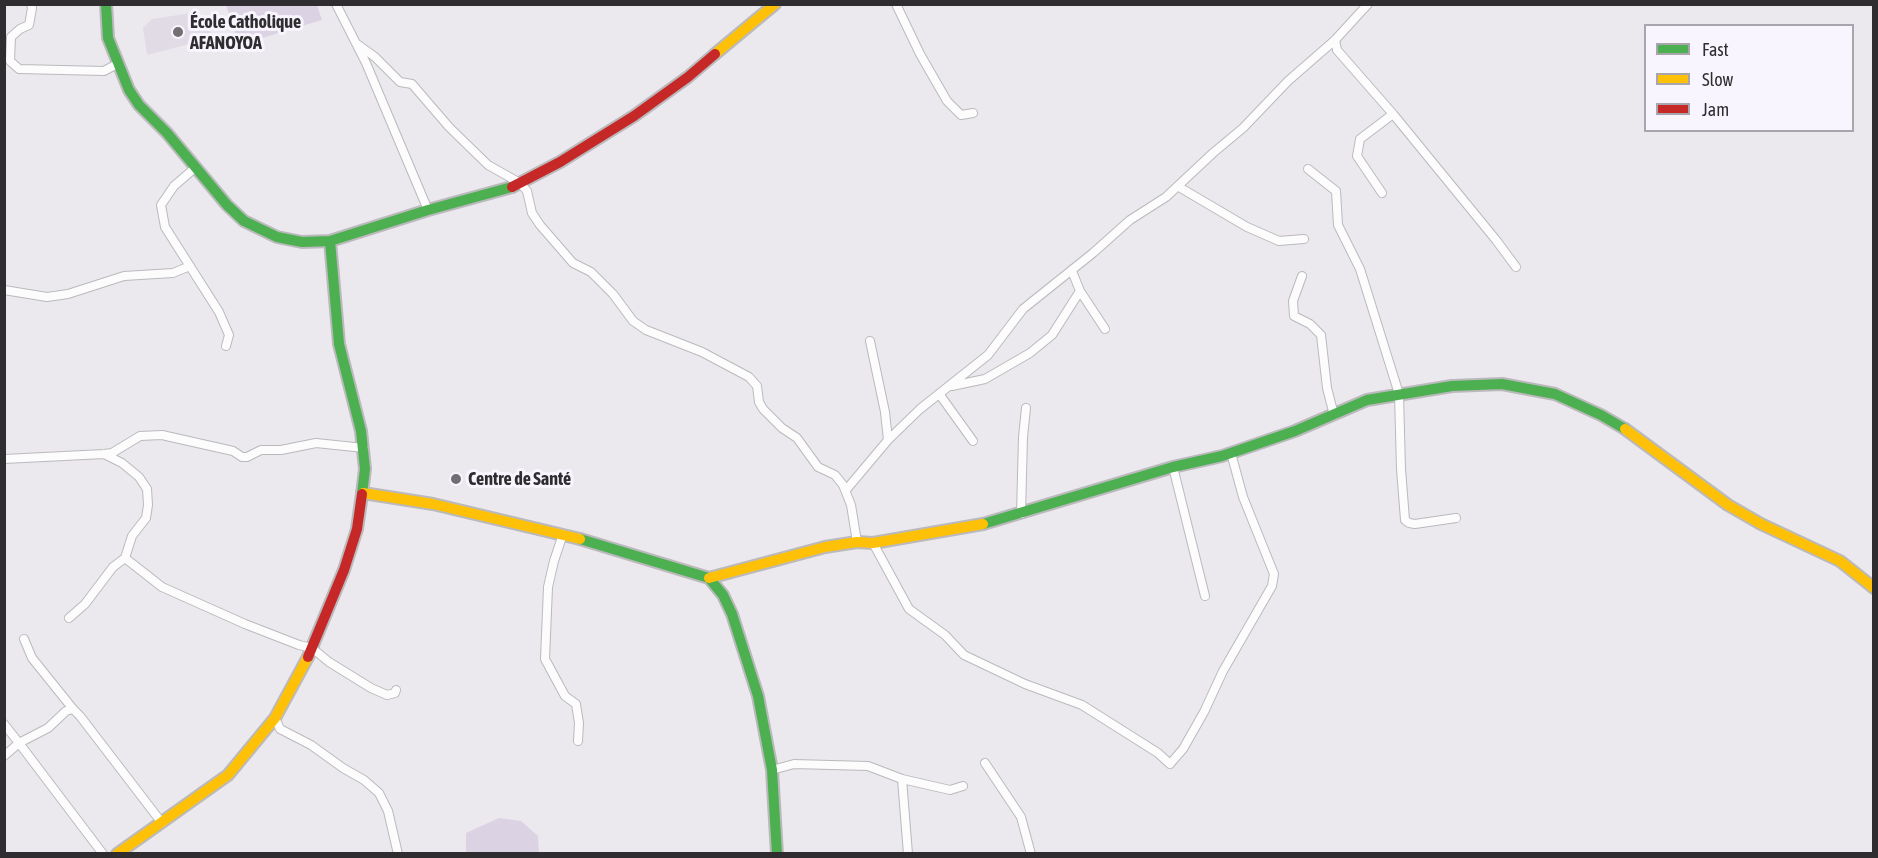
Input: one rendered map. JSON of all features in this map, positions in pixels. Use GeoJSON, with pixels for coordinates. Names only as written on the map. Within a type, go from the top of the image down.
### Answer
{"type":"FeatureCollection","features":[{"type":"Feature","properties":{"kind":"street"},"geometry":{"type":"LineString","coordinates":[[31,4],[29,25],[11,37],[10,61],[19,69],[104,71],[117,64]]}},
{"type":"Feature","properties":{"kind":"street"},"geometry":{"type":"LineString","coordinates":[[106,4],[108,38],[117,64],[135,100],[167,133],[227,205],[244,221],[278,237],[302,242],[330,241],[428,210],[495,193],[520,183],[577,153],[634,116],[688,77],[775,4]]}},
{"type":"Feature","properties":{"kind":"street"},"geometry":{"type":"LineString","coordinates":[[336,4],[357,44],[428,210]]}},
{"type":"Feature","properties":{"kind":"street"},"geometry":{"type":"LineString","coordinates":[[896,4],[920,54],[947,101],[961,115],[973,113]]}},
{"type":"Feature","properties":{"kind":"street"},"geometry":{"type":"LineString","coordinates":[[846,490],[888,441],[920,409],[988,356],[1023,309],[1072,271],[1130,220],[1156,205],[1179,187],[1213,153],[1244,128],[1288,81],[1335,40],[1368,4]]}},
{"type":"Feature","properties":{"kind":"street"},"geometry":{"type":"LineString","coordinates":[[1335,40],[1337,50],[1394,114],[1516,267]]}},
{"type":"Feature","properties":{"kind":"street"},"geometry":{"type":"LineString","coordinates":[[357,44],[375,57],[400,82],[412,84],[449,127],[488,165],[520,183],[527,191],[532,213],[540,225],[573,263],[591,272],[613,294],[633,321],[646,330],[702,352],[748,377],[757,386],[759,402],[763,409],[782,428],[797,438],[818,466],[835,476],[846,490],[857,542]]}},
{"type":"Feature","properties":{"kind":"street"},"geometry":{"type":"LineString","coordinates":[[1382,193],[1357,156],[1360,139],[1394,114]]}},
{"type":"Feature","properties":{"kind":"street"},"geometry":{"type":"LineString","coordinates":[[195,167],[174,186],[161,205],[165,227],[219,312],[229,335],[226,346]]}},
{"type":"Feature","properties":{"kind":"street"},"geometry":{"type":"LineString","coordinates":[[1308,169],[1336,191],[1338,225],[1360,269],[1399,394],[1401,479],[1405,520],[1408,524],[1415,524],[1456,518]]}},
{"type":"Feature","properties":{"kind":"street"},"geometry":{"type":"LineString","coordinates":[[1179,187],[1247,227],[1279,241],[1304,239]]}},
{"type":"Feature","properties":{"kind":"street"},"geometry":{"type":"LineString","coordinates":[[117,854],[228,775],[275,718],[312,648],[344,570],[357,529],[363,493],[364,448],[336,325],[330,241]]}},
{"type":"Feature","properties":{"kind":"street"},"geometry":{"type":"LineString","coordinates":[[4,290],[47,297],[68,294],[124,276],[173,273],[190,266]]}},
{"type":"Feature","properties":{"kind":"street"},"geometry":{"type":"LineString","coordinates":[[1072,271],[1080,291],[1105,329]]}},
{"type":"Feature","properties":{"kind":"street"},"geometry":{"type":"LineString","coordinates":[[1302,276],[1293,301],[1294,316],[1310,324],[1321,335],[1327,388],[1334,415]]}},
{"type":"Feature","properties":{"kind":"street"},"geometry":{"type":"LineString","coordinates":[[951,386],[985,379],[1030,353],[1053,335],[1080,291]]}},
{"type":"Feature","properties":{"kind":"street"},"geometry":{"type":"LineString","coordinates":[[870,341],[885,412],[888,441]]}},
{"type":"Feature","properties":{"kind":"street"},"geometry":{"type":"LineString","coordinates":[[363,493],[433,504],[563,534],[709,578],[782,557],[857,542],[873,543],[980,525],[1021,514],[1173,467],[1232,453],[1295,431],[1367,400],[1463,385],[1502,384],[1543,390],[1601,414],[1728,505],[1761,525],[1840,561],[1874,588]]}},
{"type":"Feature","properties":{"kind":"street"},"geometry":{"type":"LineString","coordinates":[[940,394],[973,441]]}},
{"type":"Feature","properties":{"kind":"street"},"geometry":{"type":"LineString","coordinates":[[1021,514],[1026,408]]}},
{"type":"Feature","properties":{"kind":"street"},"geometry":{"type":"LineString","coordinates":[[4,459],[112,453],[140,436],[156,435],[233,451],[242,457],[248,457],[261,450],[281,450],[316,443],[364,448]]}},
{"type":"Feature","properties":{"kind":"street"},"geometry":{"type":"LineString","coordinates":[[873,543],[909,609],[945,635],[964,655],[1025,684],[1082,705],[1158,753],[1170,764],[1183,749],[1223,671],[1272,586],[1274,574],[1243,497],[1232,453]]}},
{"type":"Feature","properties":{"kind":"street"},"geometry":{"type":"LineString","coordinates":[[69,618],[85,604],[113,567],[125,558],[132,536],[146,518],[147,489],[139,477],[122,463],[104,454]]}},
{"type":"Feature","properties":{"kind":"street"},"geometry":{"type":"LineString","coordinates":[[1173,467],[1205,596]]}},
{"type":"Feature","properties":{"kind":"street"},"geometry":{"type":"LineString","coordinates":[[563,534],[554,561],[549,587],[545,659],[565,696],[576,704],[579,723],[578,741]]}},
{"type":"Feature","properties":{"kind":"street"},"geometry":{"type":"LineString","coordinates":[[125,558],[162,587],[246,624],[312,648],[329,662],[371,688],[387,695],[395,693],[396,690]]}},
{"type":"Feature","properties":{"kind":"street"},"geometry":{"type":"LineString","coordinates":[[709,578],[723,595],[732,614],[758,696],[772,770],[777,854]]}},
{"type":"Feature","properties":{"kind":"street"},"geometry":{"type":"LineString","coordinates":[[24,639],[32,658],[80,716],[162,823]]}},
{"type":"Feature","properties":{"kind":"street"},"geometry":{"type":"LineString","coordinates":[[4,756],[19,743],[48,728],[66,711],[73,709]]}},
{"type":"Feature","properties":{"kind":"street"},"geometry":{"type":"LineString","coordinates":[[275,718],[280,729],[311,745],[379,793],[388,811],[398,854]]}},
{"type":"Feature","properties":{"kind":"street"},"geometry":{"type":"LineString","coordinates":[[4,724],[103,854]]}},
{"type":"Feature","properties":{"kind":"street"},"geometry":{"type":"LineString","coordinates":[[985,762],[1021,817],[1031,854]]}},
{"type":"Feature","properties":{"kind":"street"},"geometry":{"type":"LineString","coordinates":[[772,770],[794,764],[868,766],[902,779],[950,790],[963,786]]}},
{"type":"Feature","properties":{"kind":"street"},"geometry":{"type":"LineString","coordinates":[[902,779],[908,854]]}},
{"type":"Feature","properties":{"kind":"shaded area"},"geometry":{"type":"Polygon","coordinates":[[[226,5],[317,5],[322,20],[239,45],[226,5]]]}},
{"type":"Feature","properties":{"kind":"shaded area","name":"École Catholique AFANOYOA"},"geometry":{"type":"Polygon","coordinates":[[[191,13],[216,37],[147,55],[143,28],[152,19],[191,13]]]}},
{"type":"Feature","properties":{"kind":"shaded area"},"geometry":{"type":"Polygon","coordinates":[[[499,818],[521,821],[538,836],[539,853],[466,853],[466,833],[499,818]]]}},
{"type":"Feature","properties":{"kind":"traffic: fast"},"geometry":{"type":"LineString","coordinates":[[106,4],[108,38],[129,90],[139,105],[167,133],[227,205],[244,221],[277,237],[302,242],[330,241]]}},
{"type":"Feature","properties":{"kind":"traffic: fast"},"geometry":{"type":"LineString","coordinates":[[362,494],[365,469],[361,431],[339,344],[330,241],[428,210],[512,187]]}},
{"type":"Feature","properties":{"kind":"traffic: fast"},"geometry":{"type":"LineString","coordinates":[[983,524],[1173,467],[1222,456],[1295,431],[1367,400],[1452,386],[1502,384],[1555,394],[1625,429]]}},
{"type":"Feature","properties":{"kind":"traffic: fast"},"geometry":{"type":"LineString","coordinates":[[580,539],[709,578],[723,595],[732,614],[758,696],[772,770],[777,854]]}},
{"type":"Feature","properties":{"kind":"traffic: slow"},"geometry":{"type":"LineString","coordinates":[[715,54],[775,4]]}},
{"type":"Feature","properties":{"kind":"traffic: slow"},"geometry":{"type":"LineString","coordinates":[[1625,429],[1728,505],[1761,524],[1840,561],[1874,588]]}},
{"type":"Feature","properties":{"kind":"traffic: slow"},"geometry":{"type":"LineString","coordinates":[[363,493],[433,504],[580,539]]}},
{"type":"Feature","properties":{"kind":"traffic: slow"},"geometry":{"type":"LineString","coordinates":[[709,578],[825,547],[857,542],[873,543],[983,524]]}},
{"type":"Feature","properties":{"kind":"traffic: slow"},"geometry":{"type":"LineString","coordinates":[[117,854],[228,775],[275,718],[308,657]]}},
{"type":"Feature","properties":{"kind":"traffic: jam"},"geometry":{"type":"LineString","coordinates":[[512,187],[560,162],[634,116],[688,77],[715,54]]}},
{"type":"Feature","properties":{"kind":"traffic: jam"},"geometry":{"type":"LineString","coordinates":[[308,657],[344,570],[357,529],[362,494]]}},
{"type":"Feature","properties":{"kind":"place","name":"École Catholique AFANOYOA"},"geometry":{"type":"Point","coordinates":[178,32]}},
{"type":"Feature","properties":{"kind":"place","name":"Centre de Santé"},"geometry":{"type":"Point","coordinates":[456,479]}}]}
